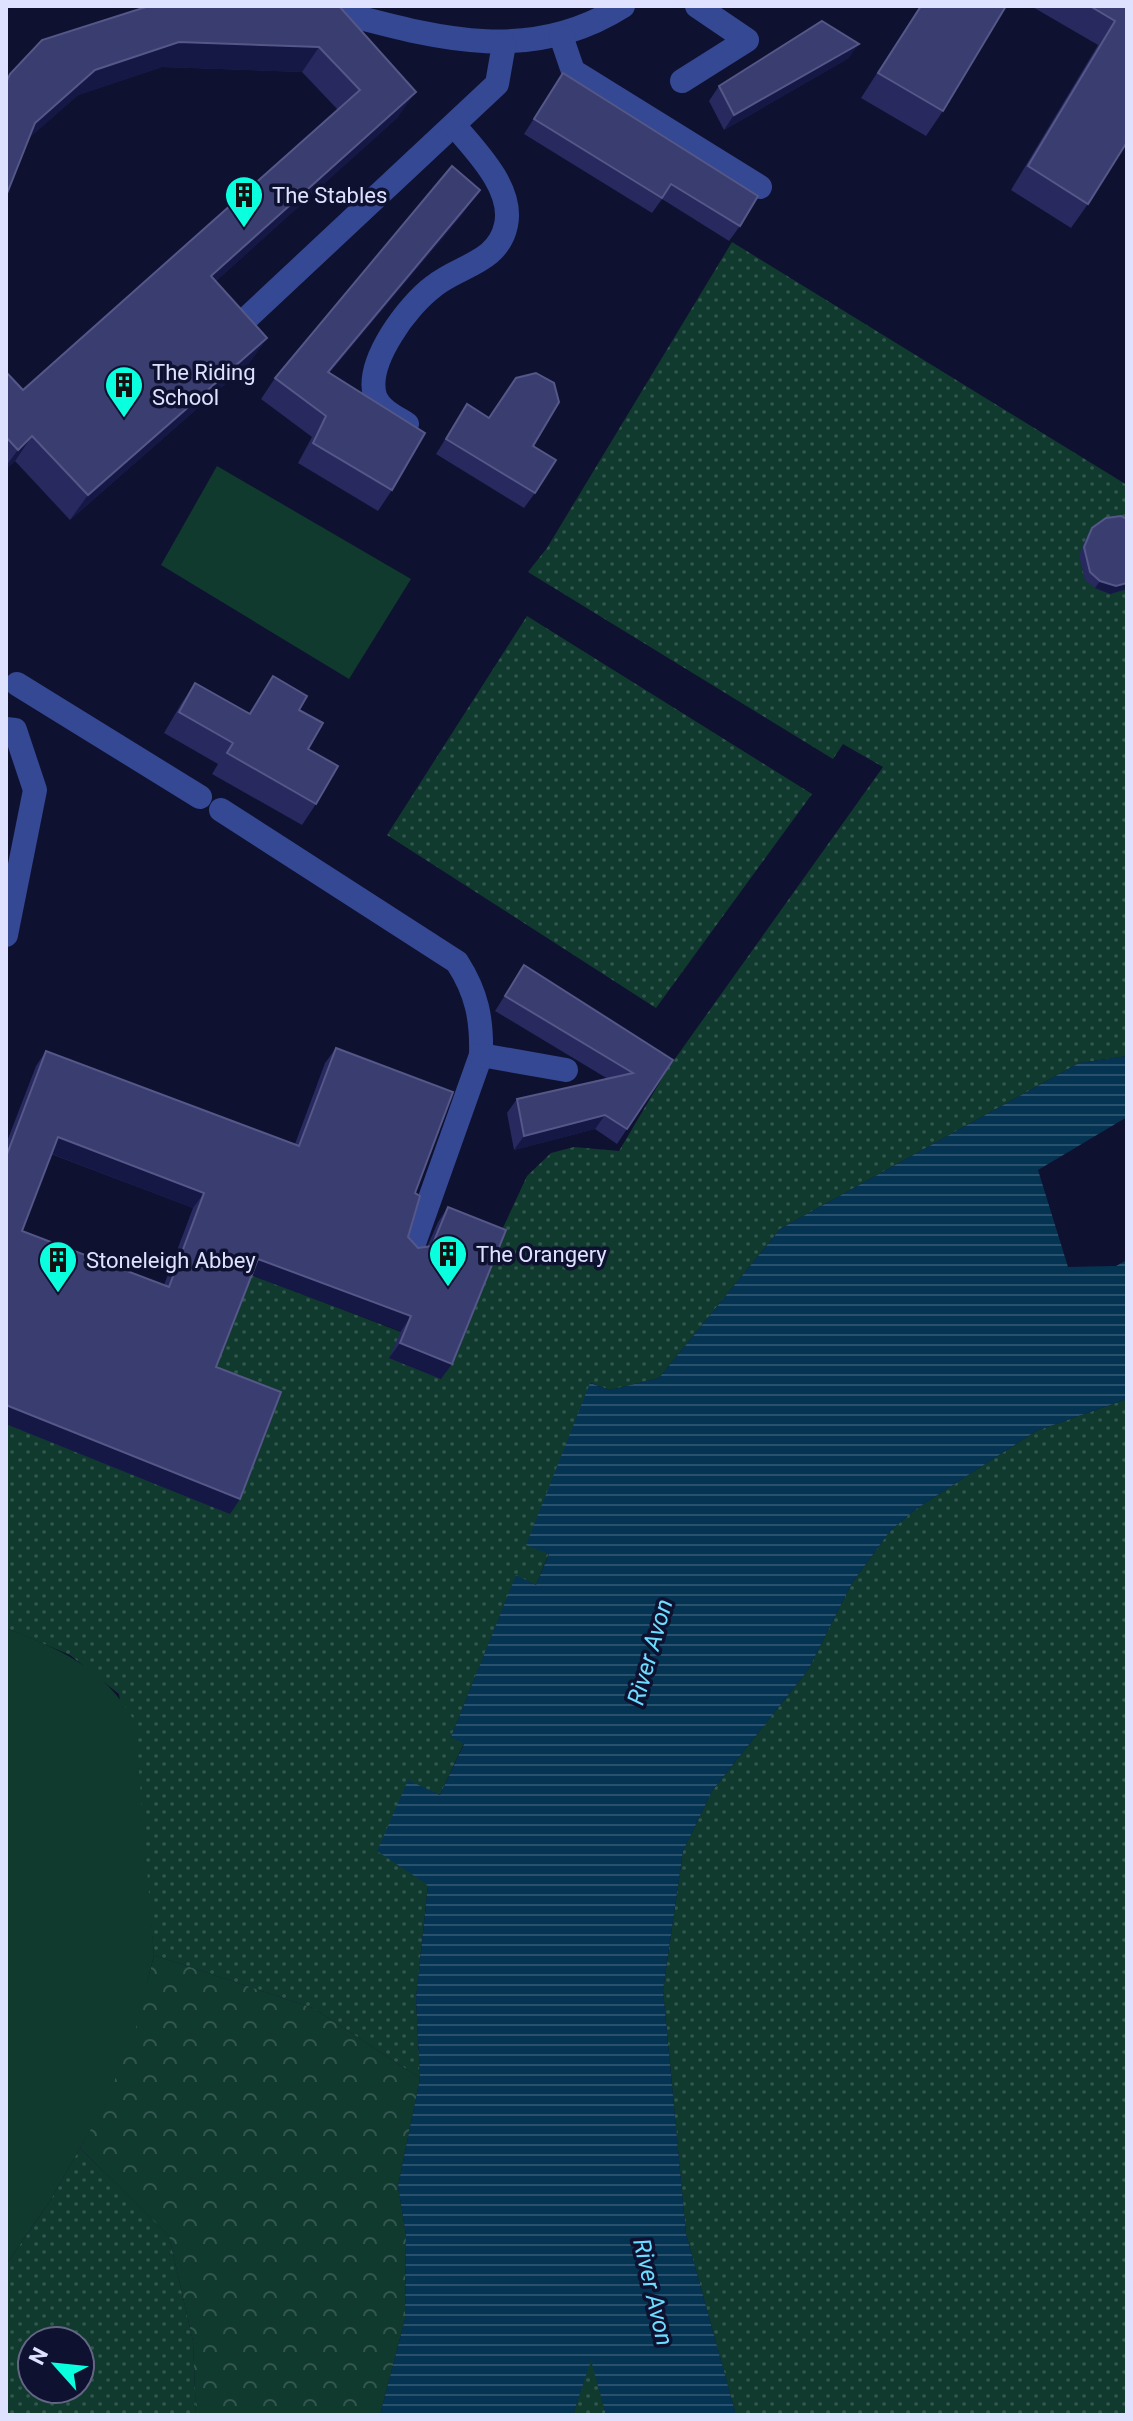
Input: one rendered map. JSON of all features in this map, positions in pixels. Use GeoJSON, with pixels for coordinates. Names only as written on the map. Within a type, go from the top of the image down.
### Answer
{"type":"FeatureCollection","features":[{"type":"Feature","properties":{"kind":"lane"},"geometry":{"type":"LineString","coordinates":[[315,6],[415,32],[504,44],[561,36],[623,6]]}},
{"type":"Feature","properties":{"kind":"lane"},"geometry":{"type":"LineString","coordinates":[[682,81],[747,40],[697,6]]}},
{"type":"Feature","properties":{"kind":"lane"},"geometry":{"type":"LineString","coordinates":[[561,36],[573,71],[760,187]]}},
{"type":"Feature","properties":{"kind":"lane"},"geometry":{"type":"LineString","coordinates":[[247,318],[497,84],[504,44]]}},
{"type":"Feature","properties":{"kind":"lane"},"geometry":{"type":"LineString","coordinates":[[414,429],[384,409],[375,396],[376,371],[395,326],[434,285],[496,250],[507,223],[498,178],[454,125]]}},
{"type":"Feature","properties":{"kind":"lane"},"geometry":{"type":"LineString","coordinates":[[6,935],[35,790],[10,729],[12,681],[200,797]]}},
{"type":"Feature","properties":{"kind":"lane"},"geometry":{"type":"LineString","coordinates":[[221,810],[457,962],[472,986],[482,1021],[481,1055],[412,1249]]}},
{"type":"Feature","properties":{"kind":"lane"},"geometry":{"type":"LineString","coordinates":[[481,1055],[566,1070]]}},
{"type":"Feature","properties":{"kind":"green space"},"geometry":{"type":"Polygon","coordinates":[[[732,242],[1127,485],[1127,1056],[1079,1063],[780,1229],[659,1378],[610,1390],[591,1383],[527,1545],[549,1553],[536,1585],[516,1576],[451,1737],[464,1743],[440,1795],[408,1781],[428,1885],[416,1998],[420,2078],[313,2008],[154,1955],[144,1853],[119,1694],[70,1655],[6,1628],[6,1424],[205,1382],[247,1273],[401,1332],[495,1245],[527,1176],[551,1153],[574,1147],[619,1151],[667,1070],[883,767],[843,744],[833,759],[528,572],[547,548],[732,242]]]}},
{"type":"Feature","properties":{"kind":"green space"},"geometry":{"type":"Polygon","coordinates":[[[217,466],[411,579],[349,679],[161,565],[217,466]]]}},
{"type":"Feature","properties":{"kind":"green space"},"geometry":{"type":"Polygon","coordinates":[[[527,616],[812,794],[656,1008],[387,835],[527,616]]]}},
{"type":"Feature","properties":{"kind":"green space"},"geometry":{"type":"Polygon","coordinates":[[[1127,1399],[1127,2415],[736,2415],[686,2234],[663,1990],[683,1851],[712,1791],[808,1670],[852,1583],[890,1531],[916,1509],[1036,1431],[1127,1399]]]}},
{"type":"Feature","properties":{"kind":"green space"},"geometry":{"type":"Polygon","coordinates":[[[6,1628],[80,1663],[109,1687],[135,1722],[154,1955],[135,2031],[104,2106],[50,2201],[6,2265],[6,1628]]]}},
{"type":"Feature","properties":{"kind":"green space"},"geometry":{"type":"Polygon","coordinates":[[[154,1955],[313,2008],[420,2078],[398,2186],[406,2235],[405,2319],[380,2415],[196,2415],[193,2341],[169,2236],[80,2148],[124,2054],[154,1955]]]}},
{"type":"Feature","properties":{"kind":"green space"},"geometry":{"type":"Polygon","coordinates":[[[80,2148],[169,2236],[193,2341],[196,2415],[6,2415],[6,2265],[50,2201],[80,2148]]]}},
{"type":"Feature","properties":{"kind":"green space"},"geometry":{"type":"Polygon","coordinates":[[[591,2358],[606,2415],[573,2415],[591,2358]]]}},
{"type":"Feature","properties":{"kind":"water","name":"River Avon"},"geometry":{"type":"Polygon","coordinates":[[[1127,1056],[1127,1117],[1038,1170],[1068,1267],[1116,1266],[1127,1260],[1127,1399],[1036,1431],[916,1509],[890,1531],[852,1583],[808,1670],[712,1791],[683,1851],[663,1990],[686,2234],[736,2415],[606,2415],[591,2360],[573,2415],[380,2415],[405,2319],[406,2235],[398,2186],[420,2078],[416,1998],[428,1885],[377,1851],[408,1780],[440,1795],[464,1744],[451,1737],[516,1575],[536,1585],[549,1554],[526,1545],[590,1383],[610,1390],[659,1378],[780,1229],[1079,1063],[1127,1056]]]}},
{"type":"Feature","properties":{"kind":"building"},"geometry":{"type":"Polygon","coordinates":[[[149,6],[339,6],[416,92],[211,276],[267,338],[88,495],[32,436],[18,450],[6,437],[6,372],[23,390],[360,90],[319,47],[179,42],[95,70],[35,123],[6,196],[6,83],[10,74],[42,40],[149,6]]]}},
{"type":"Feature","properties":{"kind":"building"},"geometry":{"type":"Polygon","coordinates":[[[921,6],[1006,6],[943,111],[878,73],[921,6]]]}},
{"type":"Feature","properties":{"kind":"building"},"geometry":{"type":"Polygon","coordinates":[[[1090,6],[1127,6],[1127,142],[1088,204],[1028,166],[1115,21],[1090,6]]]}},
{"type":"Feature","properties":{"kind":"building"},"geometry":{"type":"Polygon","coordinates":[[[822,21],[859,44],[734,115],[719,86],[822,21]]]}},
{"type":"Feature","properties":{"kind":"building"},"geometry":{"type":"Polygon","coordinates":[[[563,73],[758,196],[740,226],[671,184],[662,198],[534,119],[563,73]]]}},
{"type":"Feature","properties":{"kind":"building"},"geometry":{"type":"Polygon","coordinates":[[[452,166],[480,190],[328,372],[425,433],[392,490],[313,443],[326,416],[275,378],[452,166]]]}},
{"type":"Feature","properties":{"kind":"building"},"geometry":{"type":"Polygon","coordinates":[[[536,373],[554,383],[559,402],[533,446],[556,460],[535,493],[446,439],[467,404],[489,418],[516,378],[536,373]]]}},
{"type":"Feature","properties":{"kind":"building"},"geometry":{"type":"Polygon","coordinates":[[[1121,516],[1127,519],[1127,583],[1116,586],[1100,581],[1090,572],[1084,547],[1092,528],[1106,518],[1121,516]]]}},
{"type":"Feature","properties":{"kind":"building"},"geometry":{"type":"Polygon","coordinates":[[[273,676],[307,696],[299,710],[323,723],[308,749],[338,766],[316,804],[227,753],[233,743],[179,712],[195,683],[250,714],[273,676]]]}},
{"type":"Feature","properties":{"kind":"building"},"geometry":{"type":"Polygon","coordinates":[[[524,965],[673,1060],[627,1129],[605,1115],[524,1136],[517,1099],[633,1073],[505,996],[524,965]]]}},
{"type":"Feature","properties":{"kind":"building","name":"Stoneleigh Abbey"},"geometry":{"type":"Polygon","coordinates":[[[336,1048],[453,1092],[415,1193],[420,1196],[408,1237],[418,1248],[432,1246],[448,1207],[506,1230],[452,1364],[400,1343],[411,1316],[258,1259],[216,1367],[281,1392],[240,1499],[6,1405],[6,1157],[46,1051],[299,1146],[336,1048]],[[58,1137],[22,1231],[169,1287],[204,1193],[58,1137]]]}},
{"type":"Feature","properties":{"kind":"place","name":"The Stables"},"geometry":{"type":"Point","coordinates":[244,229]}},
{"type":"Feature","properties":{"kind":"place","name":"The Riding School"},"geometry":{"type":"Point","coordinates":[124,419]}},
{"type":"Feature","properties":{"kind":"place","name":"The Orangery"},"geometry":{"type":"Point","coordinates":[448,1288]}},
{"type":"Feature","properties":{"kind":"place","name":"Stoneleigh Abbey"},"geometry":{"type":"Point","coordinates":[58,1294]}}]}
